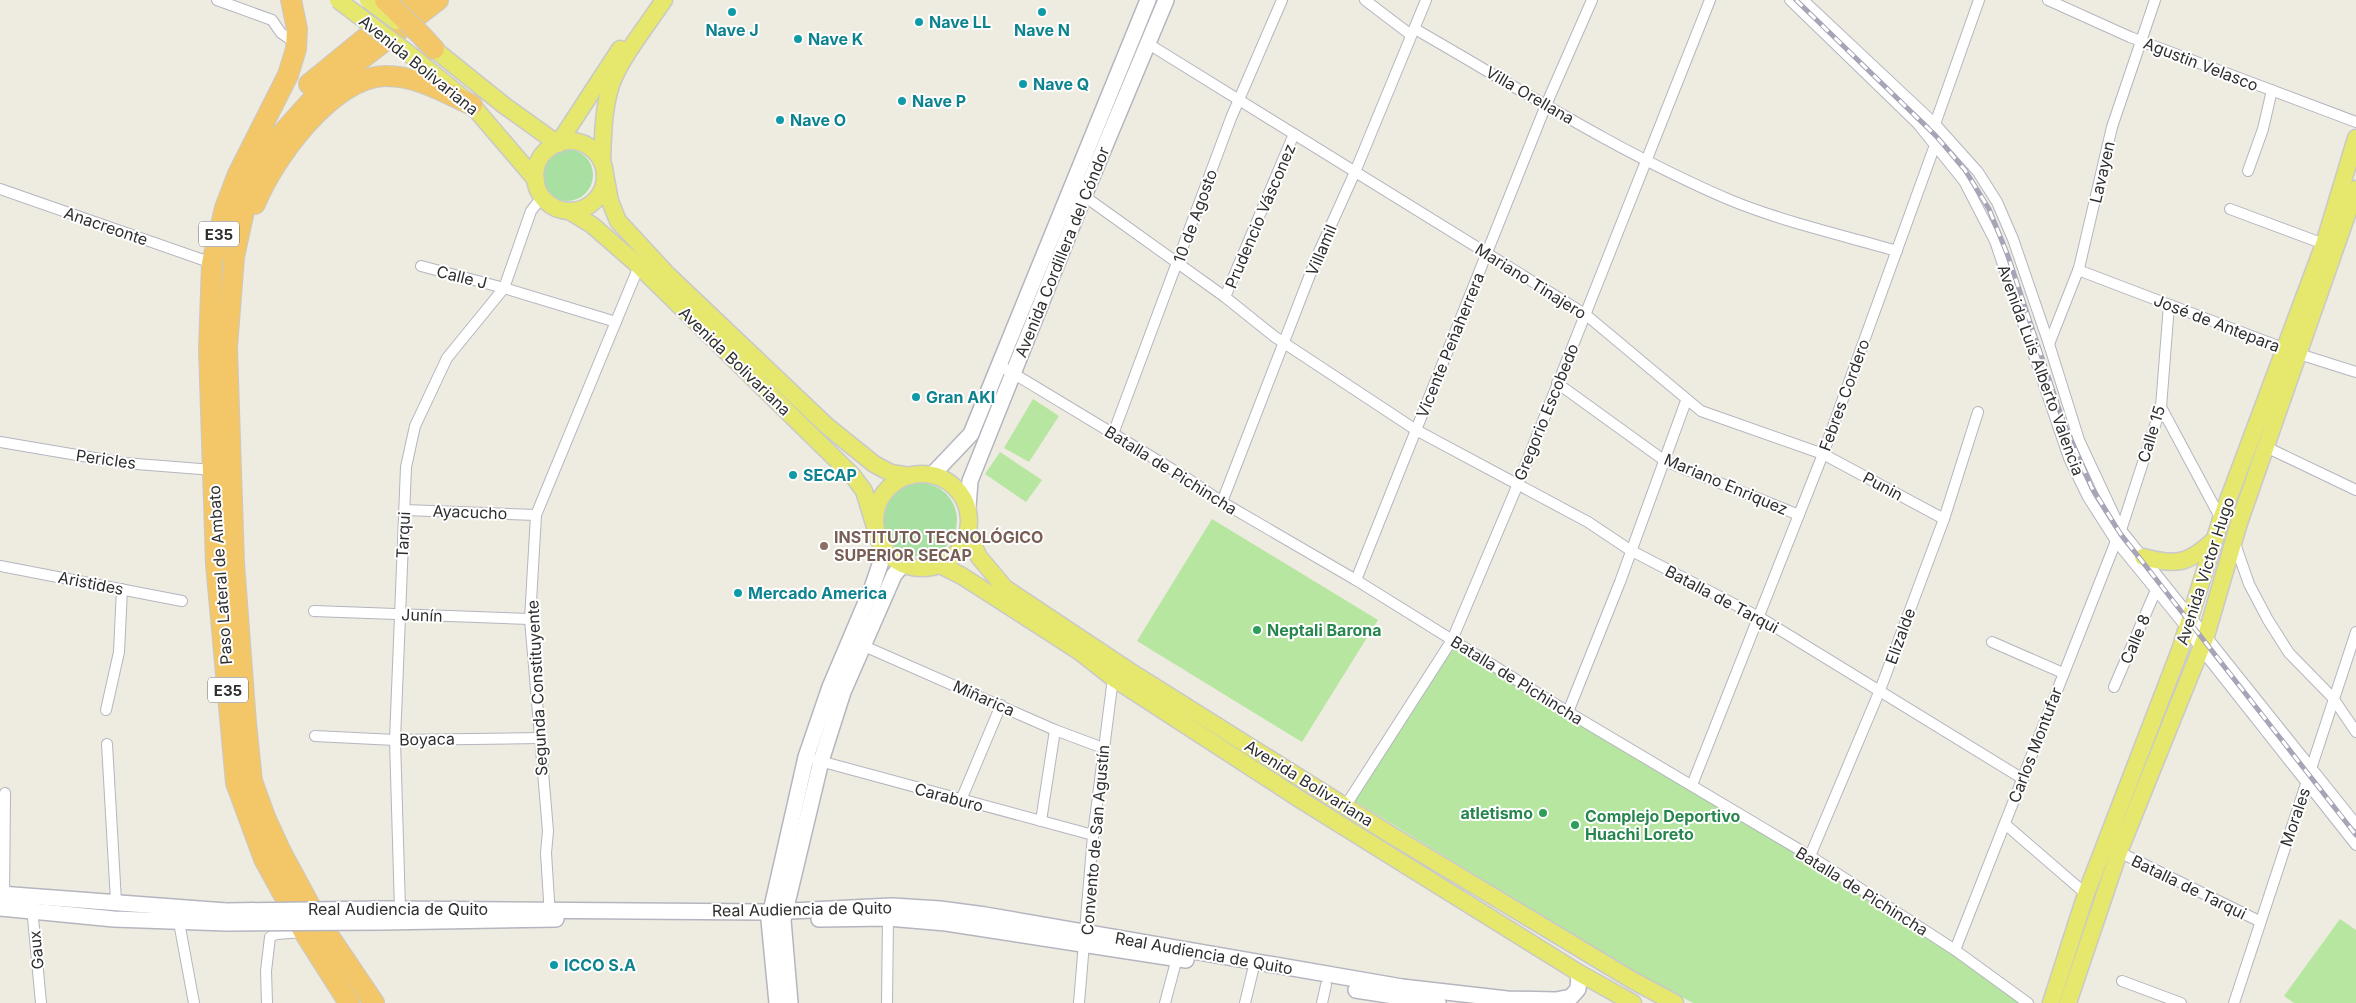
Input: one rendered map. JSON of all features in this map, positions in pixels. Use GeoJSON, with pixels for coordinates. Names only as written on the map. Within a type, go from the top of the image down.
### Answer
{"type":"FeatureCollection","features":[{"type":"Feature","properties":{"kind":"highway"},"geometry":{"type":"LineString","coordinates":[[291,0],[297,29],[297,44]]}},
{"type":"Feature","properties":{"kind":"highway"},"geometry":{"type":"LineString","coordinates":[[385,0],[427,42]]}},
{"type":"Feature","properties":{"kind":"highway"},"geometry":{"type":"LineString","coordinates":[[261,128],[319,74],[412,0]]}},
{"type":"Feature","properties":{"kind":"highway"},"geometry":{"type":"LineString","coordinates":[[234,257],[249,188],[267,150],[321,90],[438,0]]}},
{"type":"Feature","properties":{"kind":"highway","name":"Paso Lateral de Ambato"},"geometry":{"type":"LineString","coordinates":[[297,44],[288,75],[238,174],[225,208],[212,263],[209,349],[216,564],[236,783],[264,859],[304,932],[349,1003]]}},
{"type":"Feature","properties":{"kind":"highway"},"geometry":{"type":"LineString","coordinates":[[234,257],[261,190],[295,138],[334,98],[363,80],[386,76],[425,82],[472,105]]}},
{"type":"Feature","properties":{"kind":"highway","name":"Paso Lateral de Ambato"},"geometry":{"type":"LineString","coordinates":[[234,257],[227,358],[235,582],[252,781],[265,817],[281,852],[316,917],[374,1003]]}},
{"type":"Feature","properties":{"kind":"main road","name":"Avenida Bolivariana"},"geometry":{"type":"LineString","coordinates":[[338,0],[472,105],[536,180],[542,197],[550,204],[569,211],[592,225],[640,266],[853,476],[864,491],[876,530],[885,550],[903,564]]}},
{"type":"Feature","properties":{"kind":"main road","name":"Avenida Bolivariana"},"geometry":{"type":"LineString","coordinates":[[368,0],[427,42],[505,106],[558,144]]}},
{"type":"Feature","properties":{"kind":"main road"},"geometry":{"type":"LineString","coordinates":[[558,144],[652,0]]}},
{"type":"Feature","properties":{"kind":"main road"},"geometry":{"type":"LineString","coordinates":[[569,211],[591,204],[599,196],[604,186],[604,113],[612,84],[628,54],[664,0]]}},
{"type":"Feature","properties":{"kind":"main road","name":"Avenida Cordillera del Cóndor"},"geometry":{"type":"LineString","coordinates":[[968,507],[970,481],[1007,370],[1148,0]]}},
{"type":"Feature","properties":{"kind":"main road","name":"Avenida Cordillera del Cóndor"},"geometry":{"type":"LineString","coordinates":[[932,475],[971,434],[1007,370],[1084,196],[1166,0]]}},
{"type":"Feature","properties":{"kind":"main road","name":"Avenida Victor Hugo"},"geometry":{"type":"LineString","coordinates":[[2051,1003],[2086,894],[2189,622],[2221,519],[2283,348],[2324,244],[2356,138]]}},
{"type":"Feature","properties":{"kind":"main road"},"geometry":{"type":"LineString","coordinates":[[536,180],[536,169],[540,158],[548,149],[568,141],[588,146],[604,168]]}},
{"type":"Feature","properties":{"kind":"main road","name":"Avenida Bolivariana"},"geometry":{"type":"LineString","coordinates":[[604,168],[610,200],[618,222],[668,274],[827,426],[867,459],[891,473],[910,476],[932,475],[944,479],[954,486],[968,507],[970,520],[968,534],[979,557],[1005,588],[1128,670],[1391,835],[1627,977],[1675,1003]]}},
{"type":"Feature","properties":{"kind":"main road","name":"Avenida Victor Hugo"},"geometry":{"type":"LineString","coordinates":[[2068,1003],[2119,852],[2204,642],[2233,540],[2356,189]]}},
{"type":"Feature","properties":{"kind":"main road","name":"Avenida Bolivariana"},"geometry":{"type":"LineString","coordinates":[[876,530],[878,507],[883,496],[890,487],[910,476]]}},
{"type":"Feature","properties":{"kind":"main road"},"geometry":{"type":"LineString","coordinates":[[794,842],[843,692],[894,575],[903,564],[922,568],[940,565],[962,547],[968,534]]}},
{"type":"Feature","properties":{"kind":"main road"},"geometry":{"type":"LineString","coordinates":[[2143,557],[2164,563],[2177,563],[2192,558],[2214,540]]}},
{"type":"Feature","properties":{"kind":"main road"},"geometry":{"type":"LineString","coordinates":[[776,1003],[777,915],[794,842],[806,757],[830,687],[872,588],[885,550]]}},
{"type":"Feature","properties":{"kind":"main road","name":"Avenida Bolivariana"},"geometry":{"type":"LineString","coordinates":[[940,565],[962,576],[1080,652],[1113,678],[1301,800],[1579,973],[1633,1003]]}},
{"type":"Feature","properties":{"kind":"main road","name":"Real Audiencia de Quito"},"geometry":{"type":"LineString","coordinates":[[2,901],[32,904],[114,919],[178,915],[226,917],[550,914],[777,915],[888,918],[1086,938],[1402,987],[1507,999],[1565,1001],[1578,989],[1579,973]]}},
{"type":"Feature","properties":{"kind":"main road","name":"Real Audiencia de Quito"},"geometry":{"type":"LineString","coordinates":[[32,904],[116,902],[178,915]]}},
{"type":"Feature","properties":{"kind":"main road","name":"Real Audiencia de Quito"},"geometry":{"type":"LineString","coordinates":[[777,915],[892,906],[940,909],[1177,958],[1253,970],[1409,1001],[1438,1003]]}},
{"type":"Feature","properties":{"kind":"main road","name":"Real Audiencia de Quito"},"geometry":{"type":"LineString","coordinates":[[382,915],[400,909],[550,914]]}},
{"type":"Feature","properties":{"kind":"main road"},"geometry":{"type":"LineString","coordinates":[[777,915],[790,1003]]}},
{"type":"Feature","properties":{"kind":"street"},"geometry":{"type":"LineString","coordinates":[[217,0],[272,20],[281,33],[297,44]]}},
{"type":"Feature","properties":{"kind":"street","name":"10 de Agosto"},"geometry":{"type":"LineString","coordinates":[[1113,434],[1239,100],[1282,0]]}},
{"type":"Feature","properties":{"kind":"street","name":"Villa Orellana"},"geometry":{"type":"LineString","coordinates":[[1365,0],[1413,32],[1646,161],[1731,200],[1775,216],[1897,251]]}},
{"type":"Feature","properties":{"kind":"street","name":"Villamil"},"geometry":{"type":"LineString","coordinates":[[1222,502],[1318,254],[1355,172],[1426,0]]}},
{"type":"Feature","properties":{"kind":"street","name":"Vicente Peñaherrera"},"geometry":{"type":"LineString","coordinates":[[1356,580],[1546,105],[1592,0]]}},
{"type":"Feature","properties":{"kind":"street","name":"Gregorio Escobedo"},"geometry":{"type":"LineString","coordinates":[[1346,805],[1452,640],[1518,484],[1710,0]]}},
{"type":"Feature","properties":{"kind":"street","name":"Avenida Luis Alberto Valencia"},"geometry":{"type":"LineString","coordinates":[[1790,0],[1918,124],[1964,181],[1992,233],[2069,458],[2088,497],[2116,541],[2156,590],[2189,622]]}},
{"type":"Feature","properties":{"kind":"street","name":"Avenida Luis Alberto Valencia"},"geometry":{"type":"LineString","coordinates":[[1804,0],[1936,124],[1978,172],[1997,202],[2013,239],[2049,344],[2078,440],[2121,530],[2143,557],[2306,783],[2356,845]]}},
{"type":"Feature","properties":{"kind":"street","name":"Febres Cordero"},"geometry":{"type":"LineString","coordinates":[[1692,785],[1823,454],[1935,145],[1936,124],[1979,0]]}},
{"type":"Feature","properties":{"kind":"street","name":"Agustin Velasco"},"geometry":{"type":"LineString","coordinates":[[2048,0],[2140,40],[2356,122]]}},
{"type":"Feature","properties":{"kind":"street","name":"Lavayen"},"geometry":{"type":"LineString","coordinates":[[2049,344],[2078,270],[2112,127],[2155,0]]}},
{"type":"Feature","properties":{"kind":"street","name":"Mariano Tinajero"},"geometry":{"type":"LineString","coordinates":[[1147,43],[1585,314],[1701,412],[1823,454]]}},
{"type":"Feature","properties":{"kind":"street"},"geometry":{"type":"LineString","coordinates":[[2248,171],[2263,129],[2272,90]]}},
{"type":"Feature","properties":{"kind":"street","name":"Prudencio Vásconez"},"geometry":{"type":"LineString","coordinates":[[1226,297],[1294,134]]}},
{"type":"Feature","properties":{"kind":"street","name":"Anacreonte"},"geometry":{"type":"LineString","coordinates":[[0,189],[212,263]]}},
{"type":"Feature","properties":{"kind":"street"},"geometry":{"type":"LineString","coordinates":[[1084,196],[1226,297],[1283,342]]}},
{"type":"Feature","properties":{"kind":"street","name":"Tarqui"},"geometry":{"type":"LineString","coordinates":[[400,909],[395,740],[406,467],[415,426],[447,358],[504,288],[532,211],[542,197]]}},
{"type":"Feature","properties":{"kind":"street"},"geometry":{"type":"LineString","coordinates":[[2230,209],[2324,244]]}},
{"type":"Feature","properties":{"kind":"street","name":"Calle J"},"geometry":{"type":"LineString","coordinates":[[421,266],[504,288],[616,322]]}},
{"type":"Feature","properties":{"kind":"street","name":"Segunda Constituyente"},"geometry":{"type":"LineString","coordinates":[[550,914],[546,853],[548,831],[530,619],[536,515],[640,266]]}},
{"type":"Feature","properties":{"kind":"street","name":"José de Antepara"},"geometry":{"type":"LineString","coordinates":[[2078,270],[2299,354],[2356,372]]}},
{"type":"Feature","properties":{"kind":"street","name":"Calle 15"},"geometry":{"type":"LineString","coordinates":[[2121,530],[2161,408],[2169,305]]}},
{"type":"Feature","properties":{"kind":"street","name":"Batalla de Tarqui"},"geometry":{"type":"LineString","coordinates":[[1283,342],[1416,430],[1588,522],[1630,550],[1759,617],[2023,779]]}},
{"type":"Feature","properties":{"kind":"street","name":"Batalla de Pichincha"},"geometry":{"type":"LineString","coordinates":[[1007,370],[1185,477],[1222,502],[1356,580],[1568,712],[1810,856],[1955,950],[2028,1003]]}},
{"type":"Feature","properties":{"kind":"street","name":"Mariano Enriquez"},"geometry":{"type":"LineString","coordinates":[[1557,383],[1665,461],[1799,515]]}},
{"type":"Feature","properties":{"kind":"street"},"geometry":{"type":"LineString","coordinates":[[1568,712],[1620,582],[1630,550],[1686,401]]}},
{"type":"Feature","properties":{"kind":"street"},"geometry":{"type":"LineString","coordinates":[[2161,408],[2221,519]]}},
{"type":"Feature","properties":{"kind":"street","name":"Elizalde"},"geometry":{"type":"LineString","coordinates":[[1810,856],[1880,690],[1944,519],[1978,412]]}},
{"type":"Feature","properties":{"kind":"street","name":"Pericles"},"geometry":{"type":"LineString","coordinates":[[0,442],[124,462],[213,470]]}},
{"type":"Feature","properties":{"kind":"street"},"geometry":{"type":"LineString","coordinates":[[2266,447],[2356,490]]}},
{"type":"Feature","properties":{"kind":"street","name":"Punin"},"geometry":{"type":"LineString","coordinates":[[1823,454],[1944,519]]}},
{"type":"Feature","properties":{"kind":"street","name":"Ayacucho"},"geometry":{"type":"LineString","coordinates":[[405,510],[536,515]]}},
{"type":"Feature","properties":{"kind":"street"},"geometry":{"type":"LineString","coordinates":[[2233,540],[2249,584],[2268,620],[2289,653],[2333,698],[2356,732]]}},
{"type":"Feature","properties":{"kind":"street","name":"Carlos Montufar"},"geometry":{"type":"LineString","coordinates":[[1955,950],[2116,541]]}},
{"type":"Feature","properties":{"kind":"street","name":"Aristides"},"geometry":{"type":"LineString","coordinates":[[0,566],[182,601]]}},
{"type":"Feature","properties":{"kind":"street"},"geometry":{"type":"LineString","coordinates":[[106,710],[119,652],[122,589]]}},
{"type":"Feature","properties":{"kind":"street","name":"Calle 8"},"geometry":{"type":"LineString","coordinates":[[2114,687],[2156,590]]}},
{"type":"Feature","properties":{"kind":"street","name":"Junín"},"geometry":{"type":"LineString","coordinates":[[314,611],[530,619]]}},
{"type":"Feature","properties":{"kind":"street","name":"Morales"},"geometry":{"type":"LineString","coordinates":[[2234,1003],[2259,921],[2356,632]]}},
{"type":"Feature","properties":{"kind":"street"},"geometry":{"type":"LineString","coordinates":[[1992,642],[2063,673]]}},
{"type":"Feature","properties":{"kind":"street","name":"Avenida Luis Alberto Valencia"},"geometry":{"type":"LineString","coordinates":[[2204,642],[2356,824]]}},
{"type":"Feature","properties":{"kind":"street","name":"Miñarica"},"geometry":{"type":"LineString","coordinates":[[864,646],[1055,730],[1103,748]]}},
{"type":"Feature","properties":{"kind":"street","name":"Convento de San Agustín"},"geometry":{"type":"LineString","coordinates":[[1080,1003],[1093,835],[1113,678]]}},
{"type":"Feature","properties":{"kind":"street"},"geometry":{"type":"LineString","coordinates":[[961,800],[1001,705]]}},
{"type":"Feature","properties":{"kind":"street"},"geometry":{"type":"LineString","coordinates":[[1041,821],[1055,730]]}},
{"type":"Feature","properties":{"kind":"street","name":"Boyaca"},"geometry":{"type":"LineString","coordinates":[[315,736],[395,740],[539,738]]}},
{"type":"Feature","properties":{"kind":"street"},"geometry":{"type":"LineString","coordinates":[[107,744],[116,902]]}},
{"type":"Feature","properties":{"kind":"street","name":"Caraburo"},"geometry":{"type":"LineString","coordinates":[[806,757],[1093,835]]}},
{"type":"Feature","properties":{"kind":"street"},"geometry":{"type":"LineString","coordinates":[[2,901],[5,793]]}},
{"type":"Feature","properties":{"kind":"street"},"geometry":{"type":"LineString","coordinates":[[2005,824],[2086,894]]}},
{"type":"Feature","properties":{"kind":"street","name":"Batalla de Tarqui"},"geometry":{"type":"LineString","coordinates":[[2119,852],[2259,921]]}},
{"type":"Feature","properties":{"kind":"street","name":"Gaux"},"geometry":{"type":"LineString","coordinates":[[32,904],[41,1003]]}},
{"type":"Feature","properties":{"kind":"street"},"geometry":{"type":"LineString","coordinates":[[178,915],[194,1003]]}},
{"type":"Feature","properties":{"kind":"street"},"geometry":{"type":"LineString","coordinates":[[887,1003],[888,918]]}},
{"type":"Feature","properties":{"kind":"street"},"geometry":{"type":"LineString","coordinates":[[267,1003],[266,971],[270,937],[276,934],[304,932]]}},
{"type":"Feature","properties":{"kind":"street"},"geometry":{"type":"LineString","coordinates":[[1165,1003],[1177,958]]}},
{"type":"Feature","properties":{"kind":"street"},"geometry":{"type":"LineString","coordinates":[[1245,1003],[1253,970]]}},
{"type":"Feature","properties":{"kind":"street"},"geometry":{"type":"LineString","coordinates":[[2122,981],[2181,1003]]}},
{"type":"Feature","properties":{"kind":"street"},"geometry":{"type":"LineString","coordinates":[[1322,1003],[1326,985]]}},
{"type":"Feature","properties":{"kind":"green space"},"geometry":{"type":"Polygon","coordinates":[[[567,149],[577,151],[585,157],[591,165],[593,175],[591,185],[585,193],[577,199],[567,201],[557,199],[549,193],[543,185],[541,175],[543,165],[549,157],[557,151],[567,149]]]}},
{"type":"Feature","properties":{"kind":"green space"},"geometry":{"type":"Polygon","coordinates":[[[1033,399],[1059,416],[1029,462],[1004,448],[1033,399]]]}},
{"type":"Feature","properties":{"kind":"green space"},"geometry":{"type":"Polygon","coordinates":[[[1000,452],[1042,480],[1026,502],[985,474],[1000,452]]]}},
{"type":"Feature","properties":{"kind":"green space"},"geometry":{"type":"Polygon","coordinates":[[[913,483],[927,483],[941,489],[951,499],[957,513],[955,534],[941,551],[927,557],[913,557],[899,551],[889,541],[883,527],[883,513],[889,499],[899,489],[913,483]]]}},
{"type":"Feature","properties":{"kind":"green space","name":"Neptali Barona"},"geometry":{"type":"Polygon","coordinates":[[[1212,519],[1378,620],[1302,742],[1137,641],[1212,519]]]}},
{"type":"Feature","properties":{"kind":"green space","name":"Complejo Deportivo Huachi Loreto"},"geometry":{"type":"Polygon","coordinates":[[[1454,640],[1692,785],[2028,1003],[1693,1003],[1628,969],[1348,797],[1454,640]]]}},
{"type":"Feature","properties":{"kind":"green space"},"geometry":{"type":"Polygon","coordinates":[[[2340,919],[2356,930],[2356,1003],[2294,1003],[2284,996],[2340,919]]]}},
{"type":"Feature","properties":{"kind":"railway"},"geometry":{"type":"LineString","coordinates":[[1796,0],[1936,136],[1965,170],[1989,209],[2008,256],[2063,421],[2092,488],[2120,533],[2356,835]]}},
{"type":"Feature","properties":{"kind":"place","name":"Nave J"},"geometry":{"type":"Point","coordinates":[732,12]}},
{"type":"Feature","properties":{"kind":"place","name":"Nave N"},"geometry":{"type":"Point","coordinates":[1042,12]}},
{"type":"Feature","properties":{"kind":"place","name":"Nave LL"},"geometry":{"type":"Point","coordinates":[919,22]}},
{"type":"Feature","properties":{"kind":"place","name":"Nave K"},"geometry":{"type":"Point","coordinates":[798,39]}},
{"type":"Feature","properties":{"kind":"place","name":"Nave Q"},"geometry":{"type":"Point","coordinates":[1023,84]}},
{"type":"Feature","properties":{"kind":"place","name":"Nave P"},"geometry":{"type":"Point","coordinates":[902,101]}},
{"type":"Feature","properties":{"kind":"place","name":"Nave O"},"geometry":{"type":"Point","coordinates":[780,120]}},
{"type":"Feature","properties":{"kind":"place","name":"Gran AKI"},"geometry":{"type":"Point","coordinates":[916,397]}},
{"type":"Feature","properties":{"kind":"place","name":"SECAP"},"geometry":{"type":"Point","coordinates":[793,475]}},
{"type":"Feature","properties":{"kind":"place","name":"INSTITUTO TECNOLÓGICO SUPERIOR SECAP"},"geometry":{"type":"Point","coordinates":[824,546]}},
{"type":"Feature","properties":{"kind":"place","name":"Mercado America"},"geometry":{"type":"Point","coordinates":[738,593]}},
{"type":"Feature","properties":{"kind":"place","name":"Neptali Barona"},"geometry":{"type":"Point","coordinates":[1257,630]}},
{"type":"Feature","properties":{"kind":"place","name":"atletismo"},"geometry":{"type":"Point","coordinates":[1543,813]}},
{"type":"Feature","properties":{"kind":"place","name":"Complejo Deportivo Huachi Loreto"},"geometry":{"type":"Point","coordinates":[1575,825]}},
{"type":"Feature","properties":{"kind":"place","name":"ICCO S.A"},"geometry":{"type":"Point","coordinates":[554,965]}}]}
